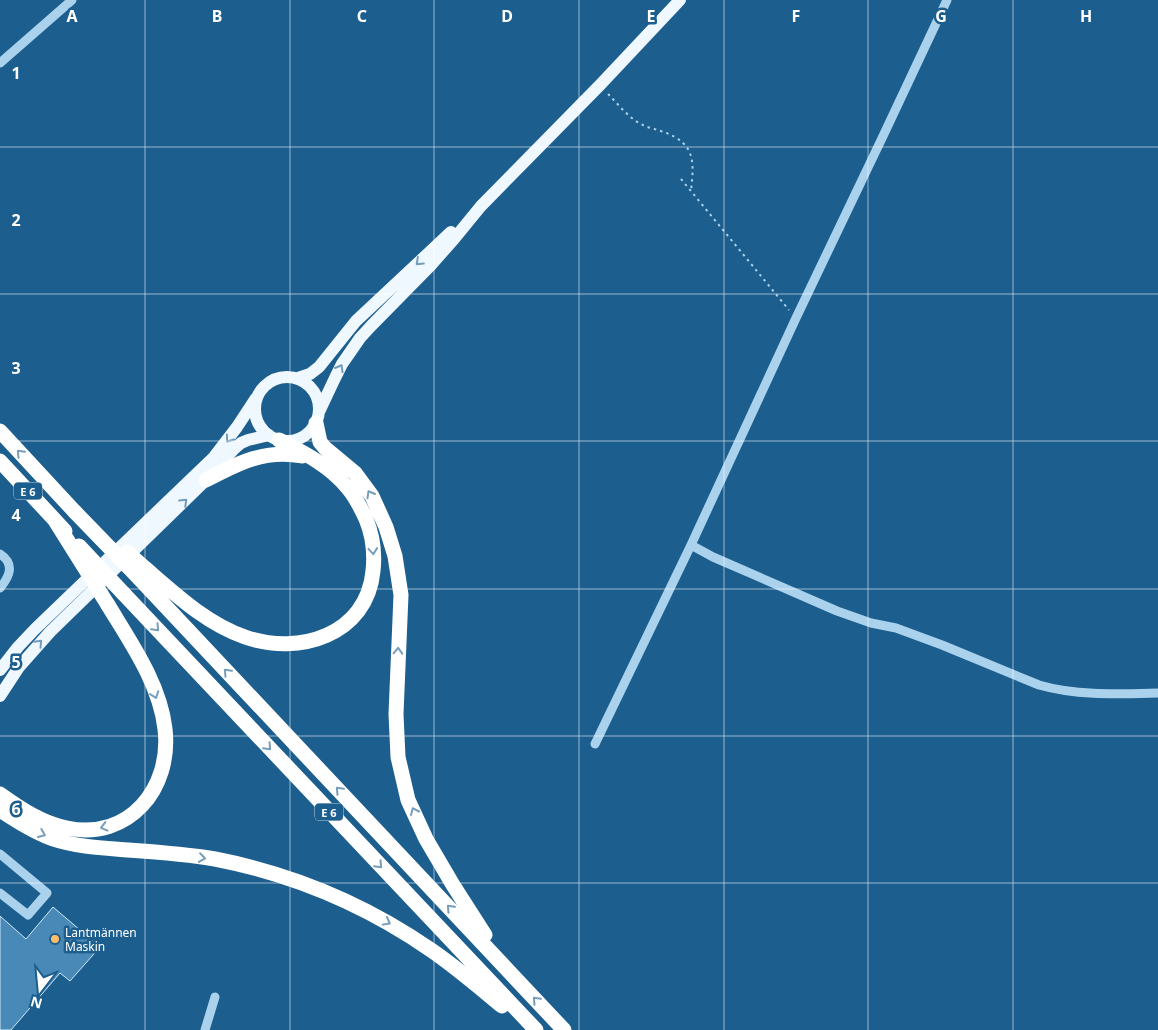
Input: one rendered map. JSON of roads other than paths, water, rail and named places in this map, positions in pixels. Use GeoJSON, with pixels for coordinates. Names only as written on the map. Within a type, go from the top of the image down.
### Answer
{"type":"FeatureCollection","features":[{"type":"Feature","properties":{"kind":"highway"},"geometry":{"type":"LineString","coordinates":[[318,418],[320,442],[356,473],[372,496],[386,526],[395,556],[401,595],[396,714],[398,757],[408,800],[426,839],[453,885],[508,969]]}},
{"type":"Feature","properties":{"kind":"highway","name":"E 6"},"geometry":{"type":"LineString","coordinates":[[0,431],[40,474],[142,574],[564,1030]]}},
{"type":"Feature","properties":{"kind":"highway"},"geometry":{"type":"LineString","coordinates":[[142,574],[231,632],[263,642],[292,644],[315,640],[346,623],[356,613],[369,590],[373,577],[374,549],[368,523],[355,497],[330,469],[314,458],[274,438]]}},
{"type":"Feature","properties":{"kind":"highway"},"geometry":{"type":"LineString","coordinates":[[206,480],[234,466],[270,454],[314,458]]}},
{"type":"Feature","properties":{"kind":"highway","name":"E 6"},"geometry":{"type":"LineString","coordinates":[[0,461],[536,1030]]}},
{"type":"Feature","properties":{"kind":"highway"},"geometry":{"type":"LineString","coordinates":[[0,794],[25,811],[46,822],[70,829],[93,830],[126,818],[144,804],[157,785],[163,768],[166,751],[165,726],[150,680],[61,527]]}},
{"type":"Feature","properties":{"kind":"highway"},"geometry":{"type":"LineString","coordinates":[[0,810],[31,829],[61,841],[100,848],[158,852],[215,860],[264,871],[321,890],[371,913],[426,946],[531,1030]]}},
{"type":"Feature","properties":{"kind":"main road"},"geometry":{"type":"LineString","coordinates":[[0,696],[19,667],[50,632],[206,480],[241,443],[248,440],[274,438],[290,441],[301,438],[310,432],[342,364],[370,326],[431,265],[482,206],[680,0]]}},
{"type":"Feature","properties":{"kind":"main road"},"geometry":{"type":"LineString","coordinates":[[298,378],[310,374],[318,367],[356,321],[482,206]]}},
{"type":"Feature","properties":{"kind":"main road"},"geometry":{"type":"LineString","coordinates":[[0,670],[35,629],[214,457],[238,427],[262,388],[270,381],[281,377],[292,377],[298,378],[307,384],[319,402],[318,418]]}},
{"type":"Feature","properties":{"kind":"main road"},"geometry":{"type":"LineString","coordinates":[[256,398],[255,412],[257,421],[262,429],[274,438]]}},
{"type":"Feature","properties":{"kind":"street"},"geometry":{"type":"LineString","coordinates":[[0,63],[72,0]]}},
{"type":"Feature","properties":{"kind":"street"},"geometry":{"type":"LineString","coordinates":[[595,744],[691,545],[947,0]]}},
{"type":"Feature","properties":{"kind":"street"},"geometry":{"type":"LineString","coordinates":[[691,545],[713,557],[836,611],[871,623],[896,628],[1038,685],[1077,693],[1158,692]]}},
{"type":"Feature","properties":{"kind":"street"},"geometry":{"type":"LineString","coordinates":[[0,554],[8,561],[10,567],[6,581],[0,588]]}},
{"type":"Feature","properties":{"kind":"street"},"geometry":{"type":"LineString","coordinates":[[0,854],[46,893],[28,915],[0,893]]}},
{"type":"Feature","properties":{"kind":"street"},"geometry":{"type":"LineString","coordinates":[[205,1030],[215,997]]}},
{"type":"Feature","properties":{"kind":"place","name":"Lantmännen Maskin"},"geometry":{"type":"Point","coordinates":[55,939]}}]}
